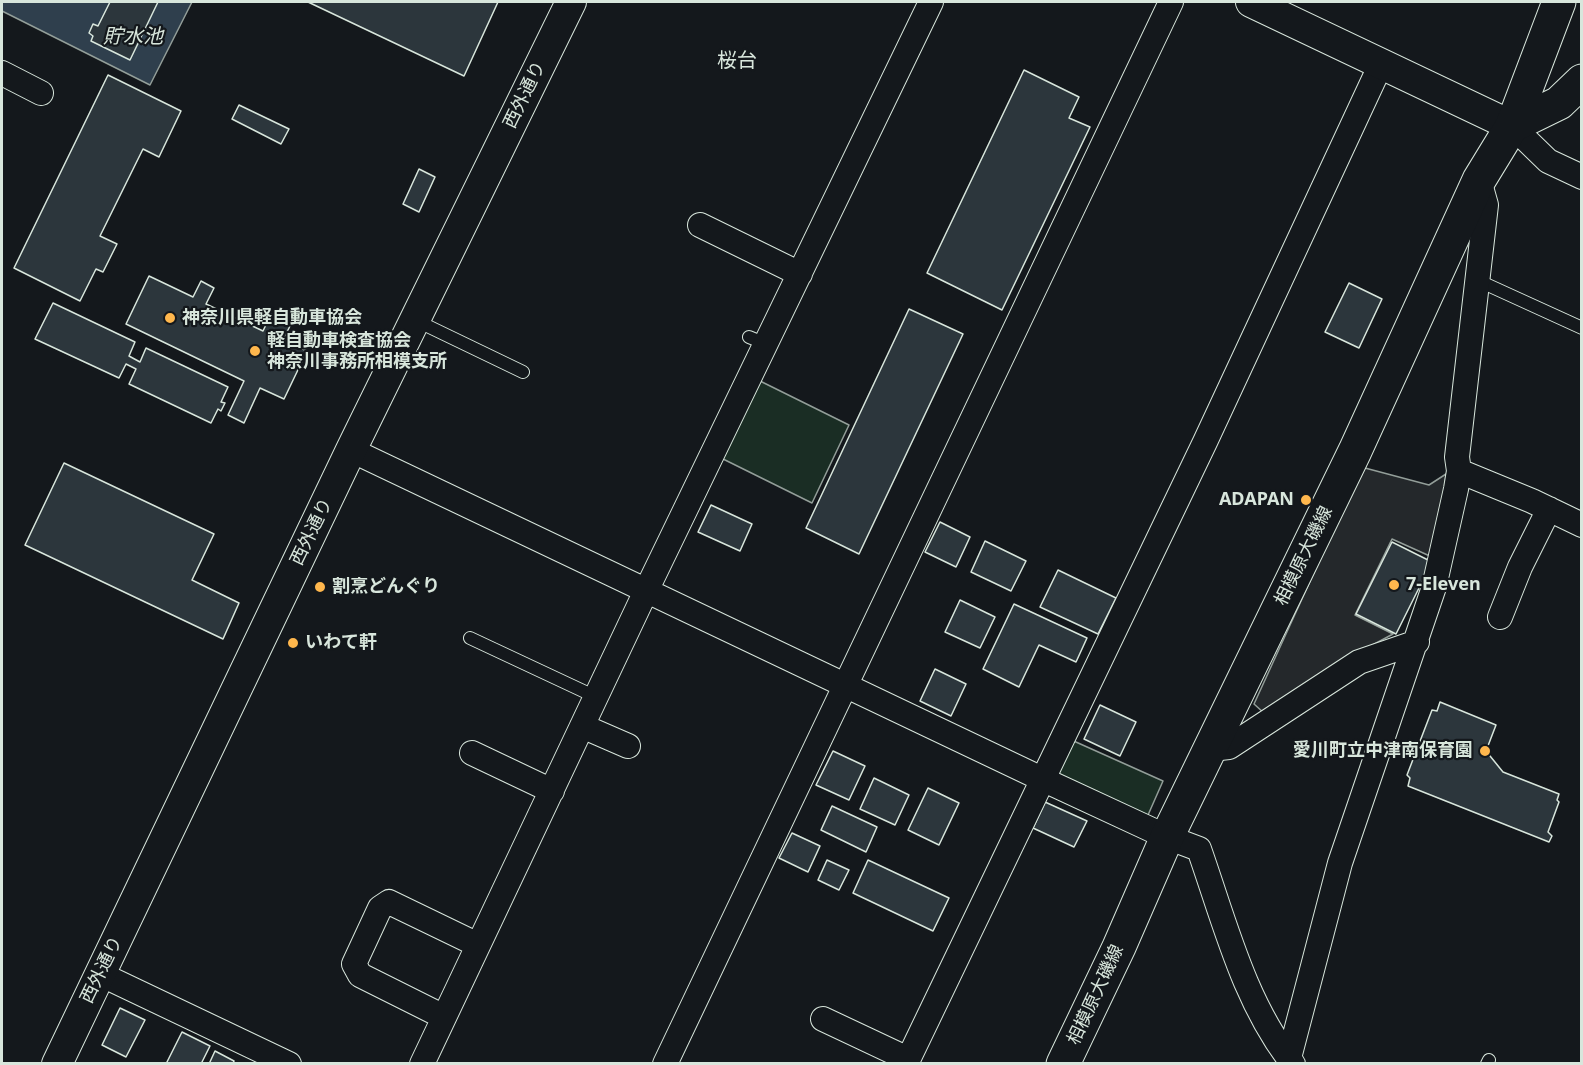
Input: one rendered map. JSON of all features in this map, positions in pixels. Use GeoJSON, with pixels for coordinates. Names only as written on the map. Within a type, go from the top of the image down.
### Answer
{"type":"FeatureCollection","features":[{"type":"Feature","properties":{"kind":"main road","name":"相模原大磯線"},"geometry":{"type":"LineString","coordinates":[[1063,1064],[1119,947],[1167,837],[1355,451],[1479,180],[1512,126],[1558,2]]}},
{"type":"Feature","properties":{"kind":"main road"},"geometry":{"type":"LineString","coordinates":[[1512,126],[1559,103],[1581,81]]}},
{"type":"Feature","properties":{"kind":"street","name":"西外通り"},"geometry":{"type":"LineString","coordinates":[[57,1064],[351,450],[571,2]]}},
{"type":"Feature","properties":{"kind":"street"},"geometry":{"type":"LineString","coordinates":[[422,1064],[646,591],[758,340],[800,274],[931,2]]}},
{"type":"Feature","properties":{"kind":"street"},"geometry":{"type":"LineString","coordinates":[[665,1064],[1171,2]]}},
{"type":"Feature","properties":{"kind":"street"},"geometry":{"type":"LineString","coordinates":[[1251,2],[1512,126],[1548,161],[1581,177]]}},
{"type":"Feature","properties":{"kind":"street"},"geometry":{"type":"LineString","coordinates":[[824,1019],[907,1061],[1205,442],[1381,64]]}},
{"type":"Feature","properties":{"kind":"street"},"geometry":{"type":"LineString","coordinates":[[2,73],[41,93]]}},
{"type":"Feature","properties":{"kind":"street"},"geometry":{"type":"LineString","coordinates":[[1291,1061],[1340,863],[1417,642],[1448,531],[1459,471],[1457,457],[1486,205],[1479,180]]}},
{"type":"Feature","properties":{"kind":"street"},"geometry":{"type":"LineString","coordinates":[[700,225],[800,274]]}},
{"type":"Feature","properties":{"kind":"street"},"geometry":{"type":"LineString","coordinates":[[351,450],[1042,779],[1167,837],[1199,849],[1248,989],[1277,1044],[1291,1061]]}},
{"type":"Feature","properties":{"kind":"street"},"geometry":{"type":"LineString","coordinates":[[1459,471],[1581,525]]}},
{"type":"Feature","properties":{"kind":"street"},"geometry":{"type":"LineString","coordinates":[[1500,617],[1520,567],[1549,509]]}},
{"type":"Feature","properties":{"kind":"street"},"geometry":{"type":"LineString","coordinates":[[1211,749],[1229,747],[1359,662],[1417,642]]}},
{"type":"Feature","properties":{"kind":"street"},"geometry":{"type":"LineString","coordinates":[[582,726],[628,747]]}},
{"type":"Feature","properties":{"kind":"street"},"geometry":{"type":"LineString","coordinates":[[472,753],[552,791]]}},
{"type":"Feature","properties":{"kind":"street"},"geometry":{"type":"LineString","coordinates":[[444,1017],[360,975],[354,964],[380,908],[389,902],[478,945]]}},
{"type":"Feature","properties":{"kind":"street"},"geometry":{"type":"LineString","coordinates":[[100,974],[289,1064]]}},
{"type":"Feature","properties":{"kind":"lane"},"geometry":{"type":"LineString","coordinates":[[1479,280],[1581,328]]}},
{"type":"Feature","properties":{"kind":"lane"},"geometry":{"type":"LineString","coordinates":[[415,320],[523,372]]}},
{"type":"Feature","properties":{"kind":"lane"},"geometry":{"type":"LineString","coordinates":[[470,638],[596,698]]}},
{"type":"Feature","properties":{"kind":"green space"},"geometry":{"type":"Polygon","coordinates":[[[758,380],[849,425],[812,503],[719,457],[758,380]]]}},
{"type":"Feature","properties":{"kind":"green space"},"geometry":{"type":"Polygon","coordinates":[[[1067,738],[1163,781],[1148,815],[1143,817],[1053,775],[1067,738]]]}},
{"type":"Feature","properties":{"kind":"shaded area"},"geometry":{"type":"Polygon","coordinates":[[[1365,468],[1429,485],[1446,474],[1432,557],[1392,539],[1355,615],[1393,634],[1339,663],[1264,713],[1254,704],[1328,542],[1365,468]]]}},
{"type":"Feature","properties":{"kind":"water","name":"貯水池"},"geometry":{"type":"Polygon","coordinates":[[[2,2],[192,2],[150,85],[2,11],[2,2]]]}},
{"type":"Feature","properties":{"kind":"building"},"geometry":{"type":"Polygon","coordinates":[[[110,2],[158,2],[130,60],[91,41],[93,36],[89,33],[93,24],[98,26],[110,2]]]}},
{"type":"Feature","properties":{"kind":"building"},"geometry":{"type":"Polygon","coordinates":[[[308,2],[498,2],[464,76],[308,2]]]}},
{"type":"Feature","properties":{"kind":"building"},"geometry":{"type":"Polygon","coordinates":[[[1024,70],[1079,97],[1069,118],[1090,127],[1002,310],[927,273],[1024,70]]]}},
{"type":"Feature","properties":{"kind":"building"},"geometry":{"type":"Polygon","coordinates":[[[108,75],[181,111],[159,157],[143,149],[100,236],[117,244],[103,272],[96,269],[80,301],[14,268],[108,75]]]}},
{"type":"Feature","properties":{"kind":"building"},"geometry":{"type":"Polygon","coordinates":[[[239,105],[289,129],[281,144],[232,119],[239,105]]]}},
{"type":"Feature","properties":{"kind":"building"},"geometry":{"type":"Polygon","coordinates":[[[419,169],[435,177],[419,212],[403,204],[419,169]]]}},
{"type":"Feature","properties":{"kind":"building"},"geometry":{"type":"Polygon","coordinates":[[[149,276],[193,297],[201,281],[214,288],[206,304],[263,331],[271,314],[291,324],[283,340],[307,351],[284,399],[260,388],[244,423],[228,415],[244,381],[126,324],[149,276]]]}},
{"type":"Feature","properties":{"kind":"building"},"geometry":{"type":"Polygon","coordinates":[[[1349,283],[1382,299],[1359,348],[1325,332],[1349,283]]]}},
{"type":"Feature","properties":{"kind":"building"},"geometry":{"type":"Polygon","coordinates":[[[53,303],[135,342],[129,356],[140,362],[146,348],[228,387],[221,402],[225,403],[221,411],[218,409],[211,423],[129,384],[136,369],[126,364],[119,378],[35,339],[53,303]]]}},
{"type":"Feature","properties":{"kind":"building"},"geometry":{"type":"Polygon","coordinates":[[[909,309],[963,334],[859,554],[806,528],[909,309]]]}},
{"type":"Feature","properties":{"kind":"building"},"geometry":{"type":"Polygon","coordinates":[[[64,463],[214,534],[192,580],[239,603],[223,639],[25,545],[64,463]]]}},
{"type":"Feature","properties":{"kind":"building"},"geometry":{"type":"Polygon","coordinates":[[[711,505],[752,524],[740,551],[698,532],[711,505]]]}},
{"type":"Feature","properties":{"kind":"building"},"geometry":{"type":"Polygon","coordinates":[[[940,522],[970,537],[956,567],[925,552],[940,522]]]}},
{"type":"Feature","properties":{"kind":"building"},"geometry":{"type":"Polygon","coordinates":[[[985,541],[1026,561],[1011,591],[971,572],[985,541]]]}},
{"type":"Feature","properties":{"kind":"building"},"geometry":{"type":"Polygon","coordinates":[[[1392,542],[1432,562],[1396,634],[1356,614],[1392,542]]]}},
{"type":"Feature","properties":{"kind":"building"},"geometry":{"type":"Polygon","coordinates":[[[1058,570],[1116,598],[1098,634],[1040,607],[1058,570]]]}},
{"type":"Feature","properties":{"kind":"building"},"geometry":{"type":"Polygon","coordinates":[[[960,600],[995,617],[980,648],[945,632],[960,600]]]}},
{"type":"Feature","properties":{"kind":"building"},"geometry":{"type":"Polygon","coordinates":[[[1014,604],[1087,638],[1076,662],[1039,645],[1019,687],[983,669],[1014,604]]]}},
{"type":"Feature","properties":{"kind":"building"},"geometry":{"type":"Polygon","coordinates":[[[935,669],[966,684],[951,716],[920,701],[935,669]]]}},
{"type":"Feature","properties":{"kind":"building"},"geometry":{"type":"Polygon","coordinates":[[[1440,702],[1496,725],[1486,751],[1503,772],[1559,794],[1557,800],[1559,802],[1548,832],[1552,836],[1549,842],[1408,786],[1410,778],[1407,775],[1432,710],[1437,711],[1440,702]]]}},
{"type":"Feature","properties":{"kind":"building"},"geometry":{"type":"Polygon","coordinates":[[[1100,705],[1136,722],[1120,756],[1084,739],[1100,705]]]}},
{"type":"Feature","properties":{"kind":"building"},"geometry":{"type":"Polygon","coordinates":[[[833,751],[865,766],[849,800],[816,785],[833,751]]]}},
{"type":"Feature","properties":{"kind":"building"},"geometry":{"type":"Polygon","coordinates":[[[874,778],[909,795],[895,825],[860,809],[874,778]]]}},
{"type":"Feature","properties":{"kind":"building"},"geometry":{"type":"Polygon","coordinates":[[[928,788],[959,803],[939,845],[908,830],[928,788]]]}},
{"type":"Feature","properties":{"kind":"building"},"geometry":{"type":"Polygon","coordinates":[[[1045,802],[1087,821],[1074,847],[1033,828],[1045,802]]]}},
{"type":"Feature","properties":{"kind":"building"},"geometry":{"type":"Polygon","coordinates":[[[832,806],[877,827],[866,852],[821,830],[832,806]]]}},
{"type":"Feature","properties":{"kind":"building"},"geometry":{"type":"Polygon","coordinates":[[[792,833],[820,846],[808,872],[779,858],[792,833]]]}},
{"type":"Feature","properties":{"kind":"building"},"geometry":{"type":"Polygon","coordinates":[[[827,860],[849,870],[839,890],[818,880],[827,860]]]}},
{"type":"Feature","properties":{"kind":"building"},"geometry":{"type":"Polygon","coordinates":[[[868,860],[949,898],[933,931],[853,893],[868,860]]]}},
{"type":"Feature","properties":{"kind":"building"},"geometry":{"type":"Polygon","coordinates":[[[120,1008],[145,1020],[126,1057],[102,1045],[120,1008]]]}},
{"type":"Feature","properties":{"kind":"building"},"geometry":{"type":"Polygon","coordinates":[[[182,1032],[210,1046],[201,1064],[166,1064],[182,1032]]]}},
{"type":"Feature","properties":{"kind":"building"},"geometry":{"type":"Polygon","coordinates":[[[215,1051],[234,1061],[233,1064],[209,1064],[215,1051]]]}},
{"type":"Feature","properties":{"kind":"place","name":"神奈川県軽自動車協会"},"geometry":{"type":"Point","coordinates":[170,318]}},
{"type":"Feature","properties":{"kind":"place","name":"軽自動車検査協会 神奈川事務所相模支所"},"geometry":{"type":"Point","coordinates":[255,351]}},
{"type":"Feature","properties":{"kind":"place","name":"ADAPAN"},"geometry":{"type":"Point","coordinates":[1306,500]}},
{"type":"Feature","properties":{"kind":"place","name":"7-Eleven"},"geometry":{"type":"Point","coordinates":[1394,585]}},
{"type":"Feature","properties":{"kind":"place","name":"割烹どんぐり"},"geometry":{"type":"Point","coordinates":[320,587]}},
{"type":"Feature","properties":{"kind":"place","name":"いわて軒"},"geometry":{"type":"Point","coordinates":[293,643]}},
{"type":"Feature","properties":{"kind":"place","name":"愛川町立中津南保育園"},"geometry":{"type":"Point","coordinates":[1485,751]}},
{"type":"Feature","properties":{"kind":"district","name":"桜台"},"geometry":{"type":"Point","coordinates":[737,61]}}]}
